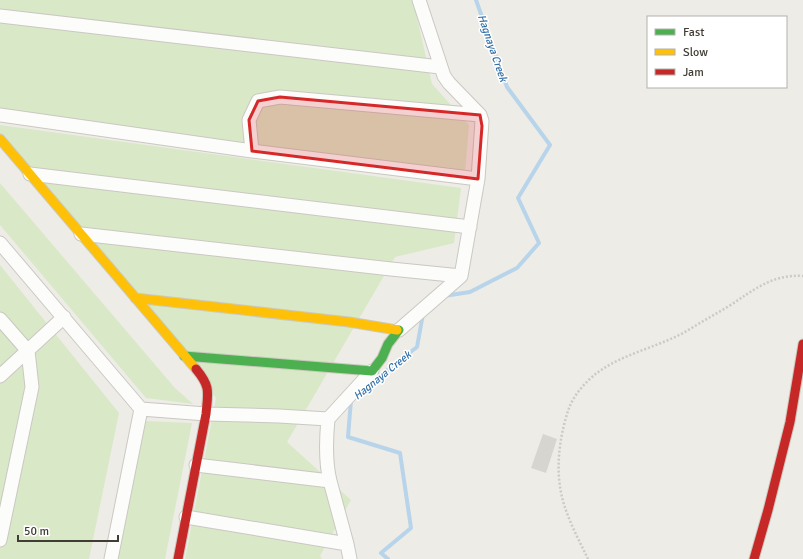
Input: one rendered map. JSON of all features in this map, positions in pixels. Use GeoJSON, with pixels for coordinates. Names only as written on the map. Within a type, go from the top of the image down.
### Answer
{"type":"FeatureCollection","features":[{"type":"Feature","properties":{"kind":"main road"},"geometry":{"type":"LineString","coordinates":[[0,139],[204,379],[208,391],[206,414],[178,559]]}},
{"type":"Feature","properties":{"kind":"main road"},"geometry":{"type":"LineString","coordinates":[[135,298],[349,322],[399,330],[388,344],[382,358],[372,371],[184,356]]}},
{"type":"Feature","properties":{"kind":"main road"},"geometry":{"type":"LineString","coordinates":[[754,559],[790,422],[803,344]]}},
{"type":"Feature","properties":{"kind":"street"},"geometry":{"type":"LineString","coordinates":[[399,330],[461,276],[478,179],[482,126],[480,115],[444,76],[417,0]]}},
{"type":"Feature","properties":{"kind":"street"},"geometry":{"type":"LineString","coordinates":[[0,16],[440,67]]}},
{"type":"Feature","properties":{"kind":"street"},"geometry":{"type":"LineString","coordinates":[[252,151],[249,120],[258,101],[280,97],[480,115]]}},
{"type":"Feature","properties":{"kind":"street"},"geometry":{"type":"LineString","coordinates":[[0,115],[252,151],[478,179]]}},
{"type":"Feature","properties":{"kind":"street"},"geometry":{"type":"LineString","coordinates":[[30,174],[470,226]]}},
{"type":"Feature","properties":{"kind":"street"},"geometry":{"type":"LineString","coordinates":[[81,234],[391,270],[461,276]]}},
{"type":"Feature","properties":{"kind":"street"},"geometry":{"type":"LineString","coordinates":[[0,243],[141,409],[206,414],[328,419]]}},
{"type":"Feature","properties":{"kind":"street"},"geometry":{"type":"LineString","coordinates":[[0,376],[64,317]]}},
{"type":"Feature","properties":{"kind":"street"},"geometry":{"type":"LineString","coordinates":[[0,319],[28,351],[32,387],[0,540]]}},
{"type":"Feature","properties":{"kind":"street"},"geometry":{"type":"LineString","coordinates":[[350,559],[327,471],[326,441],[328,419],[372,371]]}},
{"type":"Feature","properties":{"kind":"street"},"geometry":{"type":"LineString","coordinates":[[111,559],[141,409]]}},
{"type":"Feature","properties":{"kind":"street"},"geometry":{"type":"LineString","coordinates":[[196,465],[330,481]]}},
{"type":"Feature","properties":{"kind":"street"},"geometry":{"type":"LineString","coordinates":[[186,518],[347,544]]}},
{"type":"Feature","properties":{"kind":"path"},"geometry":{"type":"LineString","coordinates":[[588,559],[567,513],[560,487],[558,469],[562,437],[570,407],[580,389],[597,373],[623,358],[686,332],[760,285],[784,276],[803,276]]}},
{"type":"Feature","properties":{"kind":"highlighted area"},"geometry":{"type":"Polygon","coordinates":[[[280,97],[480,115],[482,126],[478,179],[252,151],[249,120],[258,101],[280,97]]]}},
{"type":"Feature","properties":{"kind":"green space"},"geometry":{"type":"Polygon","coordinates":[[[0,0],[413,0],[432,84],[469,125],[465,173],[0,110],[0,0]]]}},
{"type":"Feature","properties":{"kind":"green space"},"geometry":{"type":"Polygon","coordinates":[[[0,125],[461,188],[454,243],[395,257],[287,442],[351,500],[320,556],[322,559],[185,559],[216,398],[0,133],[0,125]]]}},
{"type":"Feature","properties":{"kind":"green space"},"geometry":{"type":"Polygon","coordinates":[[[0,183],[175,388],[193,404],[146,398],[0,225],[0,183]]]}},
{"type":"Feature","properties":{"kind":"green space"},"geometry":{"type":"Polygon","coordinates":[[[0,265],[119,413],[89,559],[0,559],[0,265]]]}},
{"type":"Feature","properties":{"kind":"green space"},"geometry":{"type":"Polygon","coordinates":[[[144,421],[192,423],[165,559],[116,559],[144,421]]]}},
{"type":"Feature","properties":{"kind":"building"},"geometry":{"type":"Polygon","coordinates":[[[543,434],[557,439],[546,473],[531,468],[543,434]]]}},
{"type":"Feature","properties":{"kind":"waterway","name":"Hagnaya Creek"},"geometry":{"type":"LineString","coordinates":[[444,296],[470,292],[517,268],[539,243],[518,198],[550,145],[507,87],[476,0]]}},
{"type":"Feature","properties":{"kind":"waterway","name":"Hagnaya Creek"},"geometry":{"type":"LineString","coordinates":[[359,393],[417,347],[423,314]]}},
{"type":"Feature","properties":{"kind":"waterway","name":"Hagnaya Creek"},"geometry":{"type":"LineString","coordinates":[[351,400],[348,437],[400,453],[411,528],[381,553],[388,559]]}},
{"type":"Feature","properties":{"kind":"traffic: fast"},"geometry":{"type":"LineString","coordinates":[[184,356],[372,371],[382,358],[388,344],[399,330],[397,330]]}},
{"type":"Feature","properties":{"kind":"traffic: slow"},"geometry":{"type":"LineString","coordinates":[[0,139],[196,369]]}},
{"type":"Feature","properties":{"kind":"traffic: slow"},"geometry":{"type":"LineString","coordinates":[[135,298],[349,322],[397,330]]}},
{"type":"Feature","properties":{"kind":"traffic: jam"},"geometry":{"type":"LineString","coordinates":[[754,559],[790,422],[803,344]]}},
{"type":"Feature","properties":{"kind":"traffic: jam"},"geometry":{"type":"LineString","coordinates":[[178,559],[206,414],[206,385],[196,369]]}}]}
